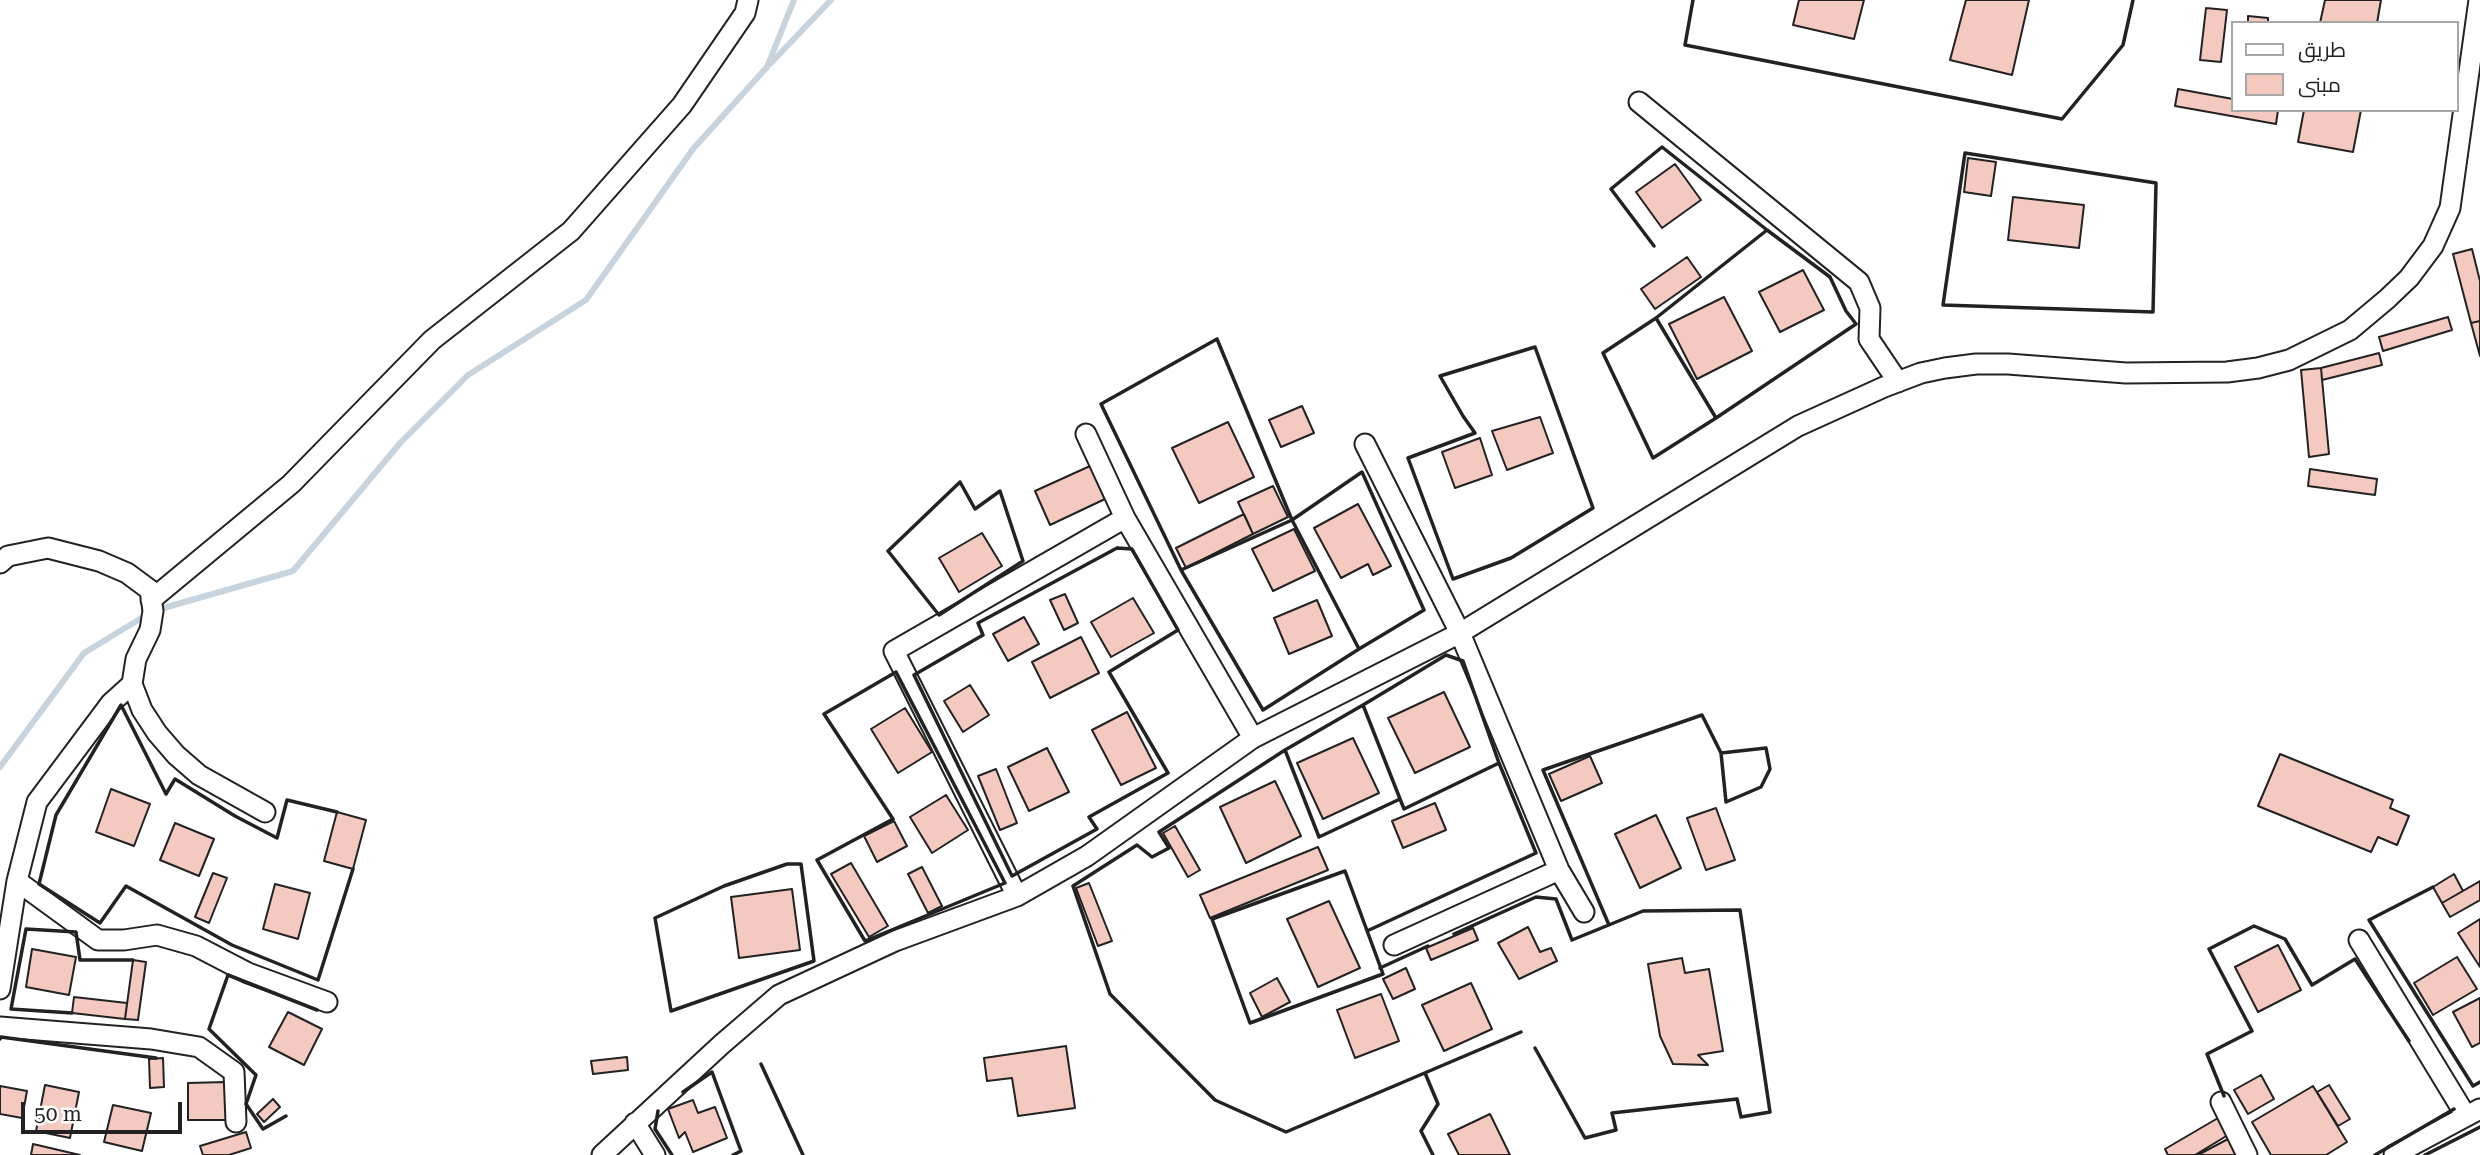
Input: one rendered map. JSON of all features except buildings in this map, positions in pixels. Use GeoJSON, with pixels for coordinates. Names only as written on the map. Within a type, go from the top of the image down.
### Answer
{"type":"FeatureCollection","features":[{"type":"Feature","properties":{"kind":"street"},"geometry":{"type":"LineString","coordinates":[[151,595],[290,484],[432,340],[571,231],[682,105],[745,13],[748,0]]}},
{"type":"Feature","properties":{"kind":"street"},"geometry":{"type":"LineString","coordinates":[[603,1155],[635,1123],[779,995],[895,941],[1017,896],[1087,856],[1253,738],[1460,633],[1798,426],[1898,382],[1945,368],[2008,364],[2126,373],[2248,369],[2289,360],[2350,330],[2409,278],[2433,246],[2450,208],[2479,0]]}},
{"type":"Feature","properties":{"kind":"street"},"geometry":{"type":"LineString","coordinates":[[1639,102],[1859,282],[1870,308],[1869,339],[1898,382]]}},
{"type":"Feature","properties":{"kind":"street"},"geometry":{"type":"LineString","coordinates":[[1086,434],[1125,518],[1253,738]]}},
{"type":"Feature","properties":{"kind":"street"},"geometry":{"type":"LineString","coordinates":[[1365,444],[1460,633],[1559,870],[1584,912]]}},
{"type":"Feature","properties":{"kind":"street"},"geometry":{"type":"LineString","coordinates":[[1017,896],[894,651],[1125,518]]}},
{"type":"Feature","properties":{"kind":"street"},"geometry":{"type":"LineString","coordinates":[[0,563],[8,556],[48,548],[99,561],[127,573],[151,595],[153,611],[150,630],[136,659],[132,684],[142,710],[156,733],[199,775],[265,812]]}},
{"type":"Feature","properties":{"kind":"street"},"geometry":{"type":"LineString","coordinates":[[0,989],[17,881],[37,802],[111,703],[132,684]]}},
{"type":"Feature","properties":{"kind":"street"},"geometry":{"type":"LineString","coordinates":[[1394,945],[1559,870]]}},
{"type":"Feature","properties":{"kind":"street"},"geometry":{"type":"LineString","coordinates":[[17,881],[98,940],[124,940],[157,935],[183,942],[248,973],[327,1002]]}},
{"type":"Feature","properties":{"kind":"street"},"geometry":{"type":"LineString","coordinates":[[2359,940],[2473,1112],[2394,1155]]}},
{"type":"Feature","properties":{"kind":"street"},"geometry":{"type":"LineString","coordinates":[[0,1027],[150,1039],[199,1048],[234,1072],[236,1122]]}},
{"type":"Feature","properties":{"kind":"street"},"geometry":{"type":"LineString","coordinates":[[2221,1102],[2246,1155]]}},
{"type":"Feature","properties":{"kind":"street"},"geometry":{"type":"LineString","coordinates":[[635,1123],[655,1155]]}},
{"type":"Feature","properties":{"kind":"waterway"},"geometry":{"type":"LineString","coordinates":[[0,767],[84,653],[153,611],[293,571],[401,442],[468,375],[586,300],[693,149],[767,67],[794,0]]}},
{"type":"Feature","properties":{"kind":"waterway"},"geometry":{"type":"LineString","coordinates":[[770,64],[831,0]]}},
{"type":"Feature","properties":{"kind":"wall"},"geometry":{"type":"LineString","coordinates":[[1693,0],[1685,45],[2062,119],[2123,45],[2133,0]]}},
{"type":"Feature","properties":{"kind":"wall"},"geometry":{"type":"LineString","coordinates":[[1654,246],[1611,189],[1662,147],[1767,230]]}},
{"type":"Feature","properties":{"kind":"wall"},"geometry":{"type":"LineString","coordinates":[[1965,153],[2156,183],[2153,312],[1943,305],[1965,153]]}},
{"type":"Feature","properties":{"kind":"wall"},"geometry":{"type":"LineString","coordinates":[[1656,318],[1603,353],[1653,458],[1716,418],[1856,324],[1846,311],[1830,277],[1767,230],[1656,318],[1716,418]]}},
{"type":"Feature","properties":{"kind":"wall"},"geometry":{"type":"LineString","coordinates":[[1217,339],[1292,520],[1181,570],[1101,404],[1217,339]]}},
{"type":"Feature","properties":{"kind":"wall"},"geometry":{"type":"LineString","coordinates":[[1535,347],[1593,508],[1511,558],[1453,579],[1408,458],[1475,433],[1440,376],[1535,347]]}},
{"type":"Feature","properties":{"kind":"wall"},"geometry":{"type":"LineString","coordinates":[[1181,570],[1263,710],[1359,649],[1292,520],[1362,472],[1424,610],[1359,649]]}},
{"type":"Feature","properties":{"kind":"wall"},"geometry":{"type":"LineString","coordinates":[[960,482],[975,509],[1000,491],[1023,561],[939,615],[888,551],[960,482]]}},
{"type":"Feature","properties":{"kind":"wall"},"geometry":{"type":"LineString","coordinates":[[1117,548],[1132,549],[1178,630],[1109,672],[1168,773],[1089,817],[1097,829],[1012,876],[914,675],[983,635],[978,623],[1117,548]]}},
{"type":"Feature","properties":{"kind":"wall"},"geometry":{"type":"LineString","coordinates":[[1446,655],[1463,661],[1499,763],[1404,809],[1363,705],[1446,655]]}},
{"type":"Feature","properties":{"kind":"wall"},"geometry":{"type":"LineString","coordinates":[[896,672],[1005,883],[865,941],[817,860],[893,819],[824,714],[896,672]]}},
{"type":"Feature","properties":{"kind":"wall"},"geometry":{"type":"LineString","coordinates":[[337,812],[287,800],[277,838],[175,779],[166,794],[121,705],[56,815],[39,884],[100,923],[126,886],[232,945],[318,980],[353,869]]}},
{"type":"Feature","properties":{"kind":"wall"},"geometry":{"type":"LineString","coordinates":[[1363,705],[1285,750],[1319,837],[1400,799]]}},
{"type":"Feature","properties":{"kind":"wall"},"geometry":{"type":"LineString","coordinates":[[1609,925],[1543,770],[1702,715],[1721,753],[1726,802],[1761,787],[1770,769],[1766,748],[1721,753]]}},
{"type":"Feature","properties":{"kind":"wall"},"geometry":{"type":"LineString","coordinates":[[1285,750],[1159,832],[1169,848],[1152,857],[1137,845],[1073,886],[1110,994],[1215,1100],[1286,1132],[1521,1032]]}},
{"type":"Feature","properties":{"kind":"wall"},"geometry":{"type":"LineString","coordinates":[[1367,931],[1536,853],[1499,763]]}},
{"type":"Feature","properties":{"kind":"wall"},"geometry":{"type":"LineString","coordinates":[[787,864],[801,864],[814,961],[671,1011],[655,918],[724,886],[787,864]]}},
{"type":"Feature","properties":{"kind":"wall"},"geometry":{"type":"LineString","coordinates":[[1345,871],[1383,974],[1250,1023],[1212,919],[1345,871]]}},
{"type":"Feature","properties":{"kind":"wall"},"geometry":{"type":"LineString","coordinates":[[2433,887],[2369,920],[2473,1086],[2480,1082]]}},
{"type":"Feature","properties":{"kind":"wall"},"geometry":{"type":"LineString","coordinates":[[1454,934],[1536,897],[1556,899],[1572,940],[1643,911],[1740,910],[1770,1112],[1741,1117],[1737,1099],[1612,1113],[1616,1130],[1585,1138],[1535,1048]]}},
{"type":"Feature","properties":{"kind":"wall"},"geometry":{"type":"LineString","coordinates":[[2224,1096],[2207,1054],[2252,1031],[2209,949],[2254,926],[2285,939],[2312,985],[2355,959],[2409,1041]]}},
{"type":"Feature","properties":{"kind":"wall"},"geometry":{"type":"LineString","coordinates":[[72,1013],[11,1009],[26,929],[76,932],[80,960],[133,960]]}},
{"type":"Feature","properties":{"kind":"wall"},"geometry":{"type":"LineString","coordinates":[[1380,968],[1428,946]]}},
{"type":"Feature","properties":{"kind":"wall"},"geometry":{"type":"LineString","coordinates":[[286,1116],[263,1129],[246,1104],[256,1075],[209,1029],[228,975],[317,1010]]}},
{"type":"Feature","properties":{"kind":"wall"},"geometry":{"type":"LineString","coordinates":[[0,1039],[1,1037],[156,1058]]}},
{"type":"Feature","properties":{"kind":"wall"},"geometry":{"type":"LineString","coordinates":[[761,1064],[803,1155]]}},
{"type":"Feature","properties":{"kind":"wall"},"geometry":{"type":"LineString","coordinates":[[683,1092],[712,1072],[741,1151],[733,1155]]}},
{"type":"Feature","properties":{"kind":"wall"},"geometry":{"type":"LineString","coordinates":[[1425,1073],[1438,1104],[1421,1131],[1433,1155]]}},
{"type":"Feature","properties":{"kind":"wall"},"geometry":{"type":"LineString","coordinates":[[2375,1155],[2454,1109]]}},
{"type":"Feature","properties":{"kind":"wall"},"geometry":{"type":"LineString","coordinates":[[658,1111],[655,1129],[672,1155]]}},
{"type":"Feature","properties":{"kind":"wall"},"geometry":{"type":"LineString","coordinates":[[2425,1155],[2480,1127]]}}]}
